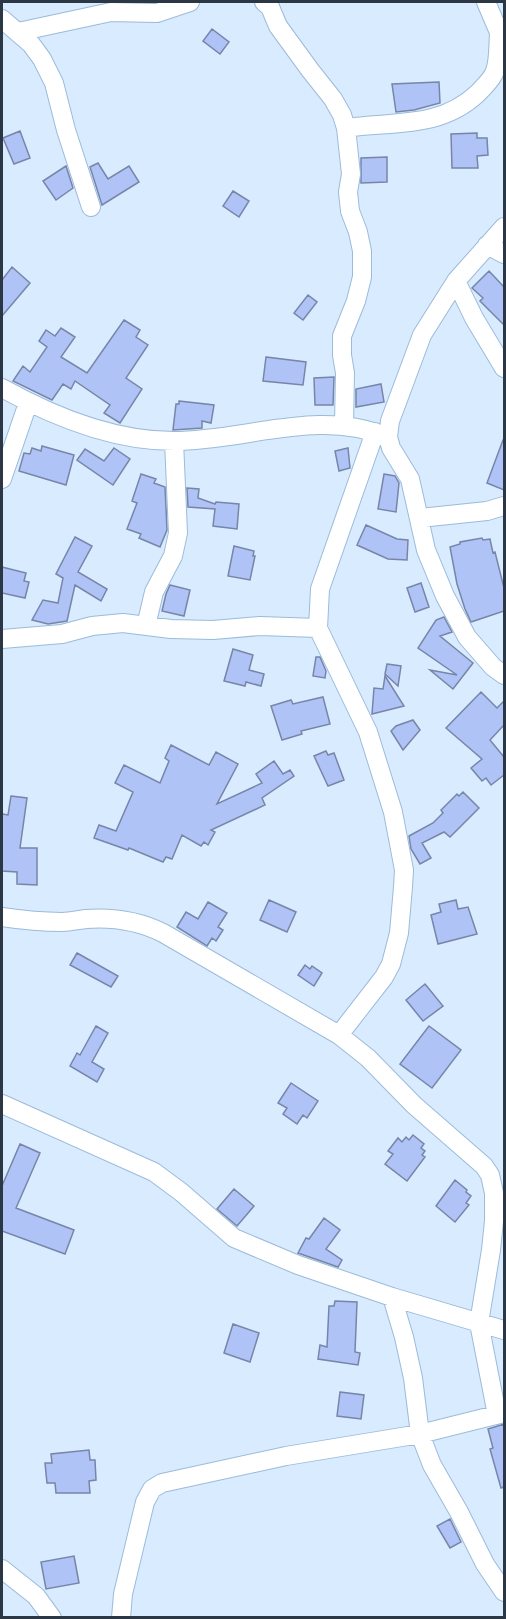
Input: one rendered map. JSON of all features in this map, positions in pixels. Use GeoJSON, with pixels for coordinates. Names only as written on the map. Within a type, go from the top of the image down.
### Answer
{"type":"FeatureCollection","features":[{"type":"Feature","properties":{"kind":"street"},"geometry":{"type":"LineString","coordinates":[[18,32],[104,13],[157,13],[190,2]]}},
{"type":"Feature","properties":{"kind":"street"},"geometry":{"type":"LineString","coordinates":[[264,2],[270,7],[278,26],[309,70],[333,99],[342,114],[346,128],[351,174],[348,192],[350,211],[362,251],[362,277],[357,301],[342,336],[345,373],[344,425]]}},
{"type":"Feature","properties":{"kind":"street"},"geometry":{"type":"LineString","coordinates":[[346,128],[418,121],[459,109],[492,78],[496,67],[502,37],[486,2]]}},
{"type":"Feature","properties":{"kind":"street"},"geometry":{"type":"LineString","coordinates":[[2,19],[38,52],[54,83],[66,130],[91,207]]}},
{"type":"Feature","properties":{"kind":"street"},"geometry":{"type":"LineString","coordinates":[[339,1035],[384,977],[391,964],[399,933],[404,870],[393,812],[368,732],[318,628],[320,589],[382,435],[390,421],[422,335],[456,281],[504,227]]}},
{"type":"Feature","properties":{"kind":"street"},"geometry":{"type":"LineString","coordinates":[[487,245],[504,254]]}},
{"type":"Feature","properties":{"kind":"street"},"geometry":{"type":"LineString","coordinates":[[456,281],[474,318],[504,368]]}},
{"type":"Feature","properties":{"kind":"street"},"geometry":{"type":"LineString","coordinates":[[2,388],[47,412],[127,437],[174,441],[216,439],[306,426],[344,425],[382,435],[410,479],[426,549],[445,596],[467,637],[493,667],[504,675]]}},
{"type":"Feature","properties":{"kind":"street"},"geometry":{"type":"LineString","coordinates":[[2,479],[28,403]]}},
{"type":"Feature","properties":{"kind":"street"},"geometry":{"type":"LineString","coordinates":[[146,626],[154,592],[173,556],[178,533],[174,441]]}},
{"type":"Feature","properties":{"kind":"street"},"geometry":{"type":"LineString","coordinates":[[420,518],[487,512],[504,506]]}},
{"type":"Feature","properties":{"kind":"street"},"geometry":{"type":"LineString","coordinates":[[2,639],[62,634],[108,624],[213,630],[260,626],[318,628]]}},
{"type":"Feature","properties":{"kind":"street"},"geometry":{"type":"LineString","coordinates":[[2,917],[26,921],[65,922],[87,919],[124,920],[145,924],[339,1035],[368,1058],[414,1105],[484,1166],[490,1175],[494,1193],[494,1221],[479,1323],[501,1414],[420,1434],[286,1456],[156,1486],[152,1489],[146,1502],[123,1594],[121,1617]]}},
{"type":"Feature","properties":{"kind":"street"},"geometry":{"type":"LineString","coordinates":[[2,1104],[154,1172],[234,1238],[298,1265],[392,1297],[504,1330]]}},
{"type":"Feature","properties":{"kind":"street"},"geometry":{"type":"LineString","coordinates":[[392,1297],[413,1378],[420,1434],[432,1465],[485,1564],[504,1592]]}},
{"type":"Feature","properties":{"kind":"street"},"geometry":{"type":"LineString","coordinates":[[2,1569],[36,1596],[52,1617]]}},
{"type":"Feature","properties":{"kind":"building"},"geometry":{"type":"Polygon","coordinates":[[[212,29],[229,42],[220,54],[203,41],[212,29]]]}},
{"type":"Feature","properties":{"kind":"building"},"geometry":{"type":"Polygon","coordinates":[[[439,82],[440,103],[396,112],[392,84],[439,82]]]}},
{"type":"Feature","properties":{"kind":"building"},"geometry":{"type":"Polygon","coordinates":[[[20,131],[30,158],[14,164],[3,138],[20,131]]]}},
{"type":"Feature","properties":{"kind":"building"},"geometry":{"type":"Polygon","coordinates":[[[477,133],[477,138],[487,138],[488,155],[477,156],[478,168],[452,168],[451,134],[477,133]]]}},
{"type":"Feature","properties":{"kind":"building"},"geometry":{"type":"Polygon","coordinates":[[[387,157],[387,182],[361,183],[361,158],[387,157]]]}},
{"type":"Feature","properties":{"kind":"building"},"geometry":{"type":"Polygon","coordinates":[[[98,163],[108,179],[129,166],[139,182],[102,205],[90,167],[98,163]]]}},
{"type":"Feature","properties":{"kind":"building"},"geometry":{"type":"Polygon","coordinates":[[[66,166],[73,188],[56,200],[43,181],[66,166]]]}},
{"type":"Feature","properties":{"kind":"building"},"geometry":{"type":"Polygon","coordinates":[[[233,191],[249,201],[239,217],[223,206],[233,191]]]}},
{"type":"Feature","properties":{"kind":"building"},"geometry":{"type":"Polygon","coordinates":[[[12,267],[30,283],[2,316],[2,280],[12,267]]]}},
{"type":"Feature","properties":{"kind":"building"},"geometry":{"type":"Polygon","coordinates":[[[489,271],[504,287],[504,325],[480,301],[483,298],[472,288],[489,271]]]}},
{"type":"Feature","properties":{"kind":"building"},"geometry":{"type":"Polygon","coordinates":[[[308,295],[317,302],[303,320],[294,313],[308,295]]]}},
{"type":"Feature","properties":{"kind":"building"},"geometry":{"type":"Polygon","coordinates":[[[124,320],[140,330],[136,337],[148,345],[126,378],[142,389],[120,423],[104,413],[110,405],[75,381],[71,389],[63,384],[52,400],[13,381],[23,366],[30,372],[47,347],[39,341],[46,330],[55,336],[61,328],[75,337],[61,357],[87,373],[124,320]]]}},
{"type":"Feature","properties":{"kind":"building"},"geometry":{"type":"Polygon","coordinates":[[[266,357],[306,362],[303,385],[263,381],[266,357]]]}},
{"type":"Feature","properties":{"kind":"building"},"geometry":{"type":"Polygon","coordinates":[[[334,377],[333,405],[315,405],[314,378],[334,377]]]}},
{"type":"Feature","properties":{"kind":"building"},"geometry":{"type":"Polygon","coordinates":[[[381,384],[384,402],[356,407],[356,389],[381,384]]]}},
{"type":"Feature","properties":{"kind":"building"},"geometry":{"type":"Polygon","coordinates":[[[179,401],[214,405],[211,423],[202,421],[202,428],[173,430],[176,404],[179,404],[179,401]]]}},
{"type":"Feature","properties":{"kind":"building"},"geometry":{"type":"Polygon","coordinates":[[[504,440],[504,490],[487,483],[504,440]]]}},
{"type":"Feature","properties":{"kind":"building"},"geometry":{"type":"Polygon","coordinates":[[[42,446],[74,455],[66,485],[19,471],[24,453],[30,454],[32,448],[41,451],[42,446]]]}},
{"type":"Feature","properties":{"kind":"building"},"geometry":{"type":"Polygon","coordinates":[[[114,448],[130,459],[113,485],[77,460],[85,449],[104,461],[114,448]]]}},
{"type":"Feature","properties":{"kind":"building"},"geometry":{"type":"Polygon","coordinates":[[[348,448],[350,468],[339,471],[335,451],[348,448]]]}},
{"type":"Feature","properties":{"kind":"building"},"geometry":{"type":"Polygon","coordinates":[[[141,474],[156,479],[154,483],[165,487],[167,530],[160,547],[139,538],[141,534],[127,529],[137,503],[132,501],[141,474]]]}},
{"type":"Feature","properties":{"kind":"building"},"geometry":{"type":"Polygon","coordinates":[[[384,474],[395,476],[399,483],[396,512],[378,509],[384,474]]]}},
{"type":"Feature","properties":{"kind":"building"},"geometry":{"type":"Polygon","coordinates":[[[187,488],[199,489],[198,498],[215,504],[216,502],[239,504],[237,529],[213,526],[215,509],[188,507],[187,488]]]}},
{"type":"Feature","properties":{"kind":"building"},"geometry":{"type":"Polygon","coordinates":[[[366,525],[397,539],[408,540],[407,560],[388,559],[357,545],[366,525]]]}},
{"type":"Feature","properties":{"kind":"building"},"geometry":{"type":"Polygon","coordinates":[[[75,537],[92,546],[78,572],[107,589],[101,601],[75,585],[67,621],[48,624],[32,620],[43,600],[58,603],[63,578],[56,574],[75,537]]]}},
{"type":"Feature","properties":{"kind":"building"},"geometry":{"type":"Polygon","coordinates":[[[482,538],[483,540],[490,539],[493,553],[495,552],[504,588],[504,611],[471,622],[457,584],[450,547],[460,542],[482,538]]]}},
{"type":"Feature","properties":{"kind":"building"},"geometry":{"type":"Polygon","coordinates":[[[234,546],[254,551],[250,580],[228,576],[234,546]]]}},
{"type":"Feature","properties":{"kind":"building"},"geometry":{"type":"Polygon","coordinates":[[[2,567],[26,573],[24,581],[29,582],[25,598],[2,593],[2,567]]]}},
{"type":"Feature","properties":{"kind":"building"},"geometry":{"type":"Polygon","coordinates":[[[421,583],[429,607],[415,612],[407,588],[421,583]]]}},
{"type":"Feature","properties":{"kind":"building"},"geometry":{"type":"Polygon","coordinates":[[[170,585],[190,590],[184,616],[162,611],[170,585]]]}},
{"type":"Feature","properties":{"kind":"building"},"geometry":{"type":"Polygon","coordinates":[[[444,617],[452,632],[440,636],[473,663],[453,689],[430,670],[457,675],[418,648],[436,620],[444,617]]]}},
{"type":"Feature","properties":{"kind":"building"},"geometry":{"type":"Polygon","coordinates":[[[233,649],[253,655],[249,670],[264,674],[261,686],[246,682],[245,686],[224,681],[233,649]]]}},
{"type":"Feature","properties":{"kind":"building"},"geometry":{"type":"Polygon","coordinates":[[[316,657],[320,657],[326,671],[325,678],[313,676],[316,657]]]}},
{"type":"Feature","properties":{"kind":"building"},"geometry":{"type":"Polygon","coordinates":[[[387,664],[401,666],[398,686],[385,674],[387,664]]]}},
{"type":"Feature","properties":{"kind":"building"},"geometry":{"type":"Polygon","coordinates":[[[385,676],[404,706],[372,714],[374,688],[383,689],[385,676]]]}},
{"type":"Feature","properties":{"kind":"building"},"geometry":{"type":"Polygon","coordinates":[[[481,692],[497,708],[504,701],[504,725],[490,740],[504,757],[504,775],[491,785],[486,778],[482,781],[471,768],[482,759],[446,728],[481,692]]]}},
{"type":"Feature","properties":{"kind":"building"},"geometry":{"type":"Polygon","coordinates":[[[323,697],[330,724],[301,731],[302,734],[282,740],[271,706],[291,700],[293,704],[323,697]]]}},
{"type":"Feature","properties":{"kind":"building"},"geometry":{"type":"Polygon","coordinates":[[[413,720],[420,730],[403,750],[391,731],[396,726],[413,720]]]}},
{"type":"Feature","properties":{"kind":"building"},"geometry":{"type":"Polygon","coordinates":[[[171,745],[209,765],[216,752],[238,764],[217,804],[262,783],[256,774],[274,761],[283,774],[290,770],[294,776],[262,798],[265,805],[211,830],[215,832],[208,845],[204,842],[201,846],[182,835],[172,859],[166,857],[163,862],[129,848],[128,850],[94,838],[99,825],[116,831],[133,792],[115,783],[124,765],[160,783],[169,761],[165,758],[171,745]]]}},
{"type":"Feature","properties":{"kind":"building"},"geometry":{"type":"Polygon","coordinates":[[[326,751],[328,755],[334,753],[344,780],[328,786],[314,756],[326,751]]]}},
{"type":"Feature","properties":{"kind":"building"},"geometry":{"type":"Polygon","coordinates":[[[463,792],[479,808],[450,837],[444,832],[422,843],[431,858],[420,864],[411,849],[409,836],[433,823],[443,813],[441,810],[457,794],[459,796],[463,792]]]}},
{"type":"Feature","properties":{"kind":"building"},"geometry":{"type":"Polygon","coordinates":[[[11,796],[27,798],[20,848],[37,848],[37,885],[17,884],[17,872],[2,871],[2,814],[8,815],[11,796]]]}},
{"type":"Feature","properties":{"kind":"building"},"geometry":{"type":"Polygon","coordinates":[[[269,900],[296,912],[287,932],[260,920],[269,900]]]}},
{"type":"Feature","properties":{"kind":"building"},"geometry":{"type":"Polygon","coordinates":[[[456,900],[458,909],[468,907],[477,934],[438,944],[431,915],[441,912],[439,904],[456,900]]]}},
{"type":"Feature","properties":{"kind":"building"},"geometry":{"type":"Polygon","coordinates":[[[208,902],[227,913],[218,927],[223,930],[216,941],[212,938],[207,946],[177,927],[186,912],[198,919],[208,902]]]}},
{"type":"Feature","properties":{"kind":"building"},"geometry":{"type":"Polygon","coordinates":[[[77,953],[118,976],[111,987],[70,965],[77,953]]]}},
{"type":"Feature","properties":{"kind":"building"},"geometry":{"type":"Polygon","coordinates":[[[305,965],[310,969],[312,966],[322,973],[314,986],[298,975],[305,965]]]}},
{"type":"Feature","properties":{"kind":"building"},"geometry":{"type":"Polygon","coordinates":[[[425,984],[443,1006],[423,1021],[406,1000],[425,984]]]}},
{"type":"Feature","properties":{"kind":"building"},"geometry":{"type":"Polygon","coordinates":[[[96,1026],[108,1033],[92,1062],[104,1069],[97,1082],[70,1066],[77,1053],[80,1055],[96,1026]]]}},
{"type":"Feature","properties":{"kind":"building"},"geometry":{"type":"Polygon","coordinates":[[[429,1026],[461,1050],[432,1088],[400,1064],[429,1026]]]}},
{"type":"Feature","properties":{"kind":"building"},"geometry":{"type":"Polygon","coordinates":[[[291,1083],[318,1101],[307,1118],[303,1115],[297,1124],[283,1114],[287,1108],[278,1103],[291,1083]]]}},
{"type":"Feature","properties":{"kind":"building"},"geometry":{"type":"Polygon","coordinates":[[[413,1135],[424,1144],[421,1148],[425,1151],[422,1155],[425,1157],[407,1181],[385,1164],[393,1154],[388,1151],[398,1138],[402,1142],[406,1137],[409,1140],[413,1135]]]}},
{"type":"Feature","properties":{"kind":"building"},"geometry":{"type":"Polygon","coordinates":[[[20,1144],[40,1153],[16,1208],[74,1230],[65,1254],[2,1231],[2,1186],[20,1144]]]}},
{"type":"Feature","properties":{"kind":"building"},"geometry":{"type":"Polygon","coordinates":[[[455,1180],[471,1196],[466,1203],[469,1205],[455,1222],[436,1206],[455,1180]]]}},
{"type":"Feature","properties":{"kind":"building"},"geometry":{"type":"Polygon","coordinates":[[[234,1189],[254,1206],[237,1226],[217,1209],[234,1189]]]}},
{"type":"Feature","properties":{"kind":"building"},"geometry":{"type":"Polygon","coordinates":[[[324,1218],[340,1230],[326,1249],[342,1260],[338,1267],[298,1253],[306,1238],[309,1239],[324,1218]]]}},
{"type":"Feature","properties":{"kind":"building"},"geometry":{"type":"Polygon","coordinates":[[[335,1301],[357,1302],[355,1352],[360,1353],[358,1365],[318,1359],[320,1345],[327,1347],[329,1306],[334,1306],[335,1301]]]}},
{"type":"Feature","properties":{"kind":"building"},"geometry":{"type":"Polygon","coordinates":[[[233,1324],[259,1333],[250,1362],[224,1353],[233,1324]]]}},
{"type":"Feature","properties":{"kind":"building"},"geometry":{"type":"Polygon","coordinates":[[[340,1392],[364,1395],[361,1419],[337,1416],[340,1392]]]}},
{"type":"Feature","properties":{"kind":"building"},"geometry":{"type":"Polygon","coordinates":[[[504,1424],[504,1487],[501,1488],[490,1449],[493,1448],[488,1429],[504,1424]]]}},
{"type":"Feature","properties":{"kind":"building"},"geometry":{"type":"Polygon","coordinates":[[[89,1450],[90,1460],[95,1460],[96,1480],[89,1481],[90,1493],[56,1493],[55,1483],[47,1483],[45,1463],[52,1463],[51,1454],[89,1450]]]}},
{"type":"Feature","properties":{"kind":"building"},"geometry":{"type":"Polygon","coordinates":[[[450,1519],[461,1542],[450,1548],[437,1526],[450,1519]]]}},
{"type":"Feature","properties":{"kind":"building"},"geometry":{"type":"Polygon","coordinates":[[[74,1556],[79,1583],[46,1589],[41,1562],[74,1556]]]}}]}
